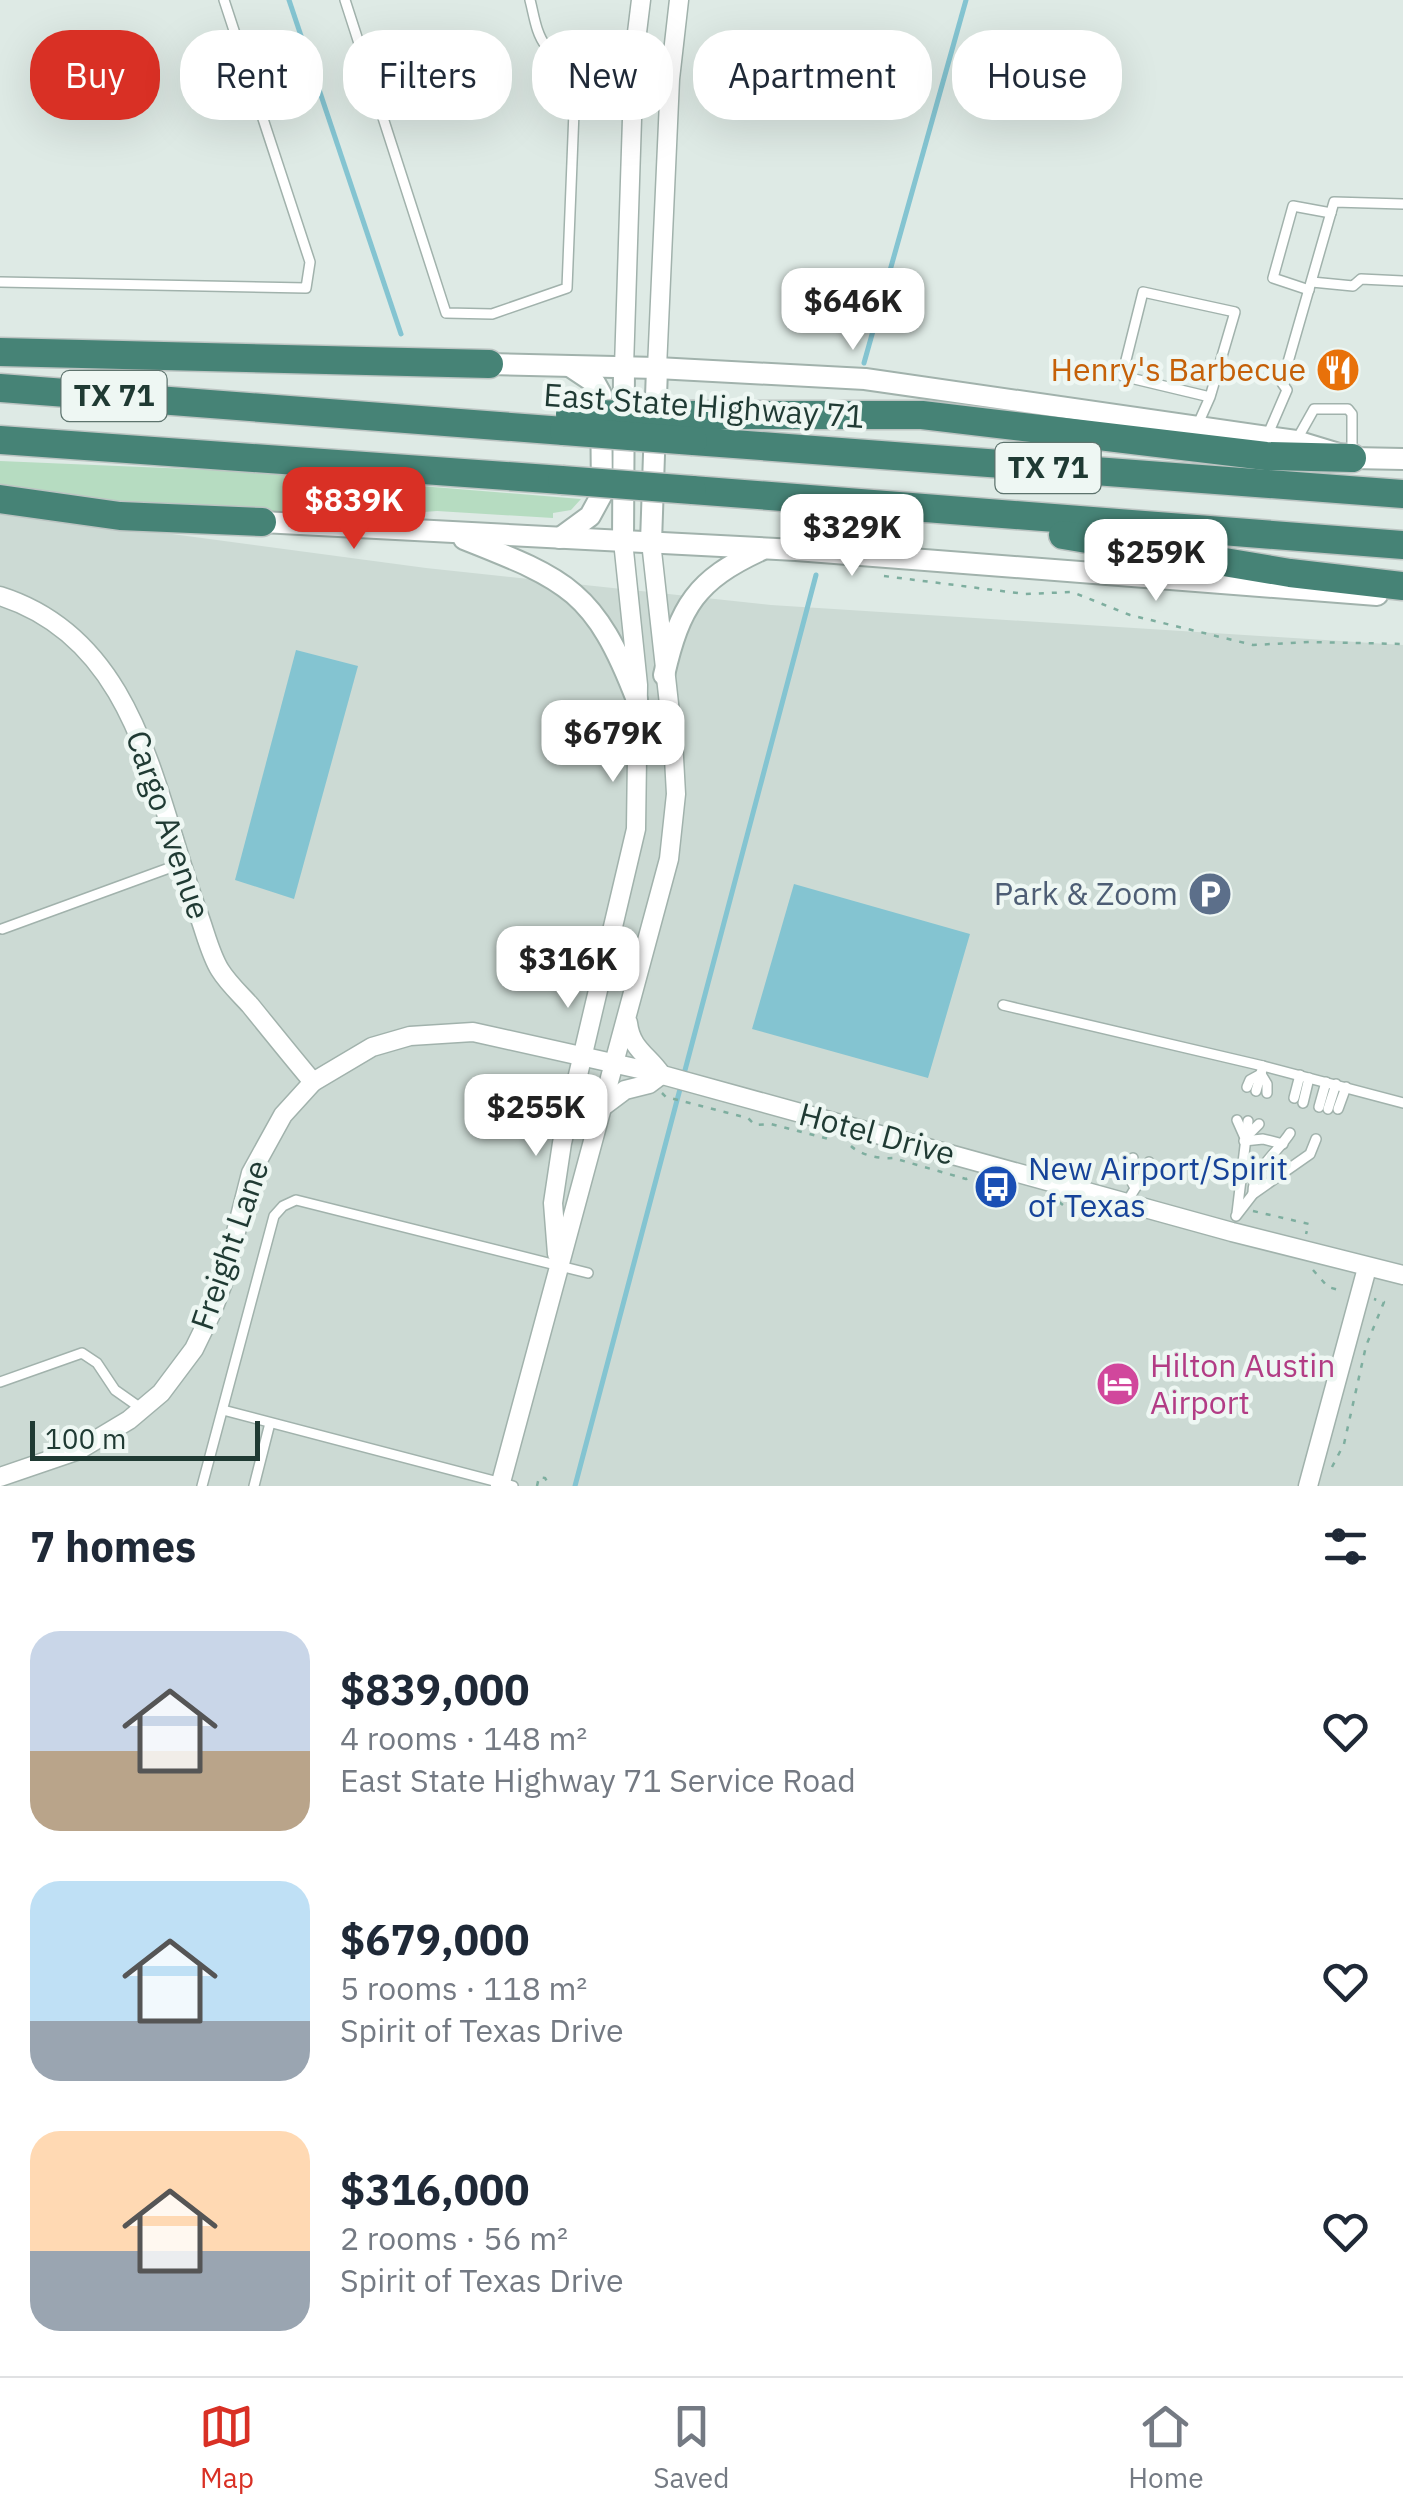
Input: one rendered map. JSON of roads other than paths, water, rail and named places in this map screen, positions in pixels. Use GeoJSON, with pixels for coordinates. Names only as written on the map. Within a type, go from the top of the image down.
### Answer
{"type":"FeatureCollection","features":[{"type":"Feature","properties":{"kind":"highway"},"geometry":{"type":"LineString","coordinates":[[0,352],[490,364]]}},
{"type":"Feature","properties":{"kind":"highway","name":"TX 71"},"geometry":{"type":"LineString","coordinates":[[0,388],[406,419],[694,428]]}},
{"type":"Feature","properties":{"kind":"highway"},"geometry":{"type":"LineString","coordinates":[[694,428],[922,415],[1266,456],[1352,458]]}},
{"type":"Feature","properties":{"kind":"highway","name":"East State Highway 71"},"geometry":{"type":"LineString","coordinates":[[694,428],[1403,494]]}},
{"type":"Feature","properties":{"kind":"highway","name":"TX 71"},"geometry":{"type":"LineString","coordinates":[[0,440],[1403,545]]}},
{"type":"Feature","properties":{"kind":"highway"},"geometry":{"type":"LineString","coordinates":[[0,499],[120,516],[262,522]]}},
{"type":"Feature","properties":{"kind":"highway"},"geometry":{"type":"LineString","coordinates":[[1005,515],[1068,536],[1290,573],[1403,586]]}},
{"type":"Feature","properties":{"kind":"highway"},"geometry":{"type":"LineString","coordinates":[[1232,532],[1331,527],[1403,530]]}},
{"type":"Feature","properties":{"kind":"street"},"geometry":{"type":"LineString","coordinates":[[638,30],[641,0]]}},
{"type":"Feature","properties":{"kind":"street"},"geometry":{"type":"LineString","coordinates":[[673,49],[678,0]]}},
{"type":"Feature","properties":{"kind":"street"},"geometry":{"type":"LineString","coordinates":[[558,1264],[553,1203],[582,1057],[636,829],[635,647],[623,541],[632,120]]}},
{"type":"Feature","properties":{"kind":"street"},"geometry":{"type":"LineString","coordinates":[[505,1485],[558,1264],[605,1106],[662,886],[676,794],[651,542],[668,120]]}},
{"type":"Feature","properties":{"kind":"street"},"geometry":{"type":"LineString","coordinates":[[490,364],[878,380],[1296,441],[1352,458],[1403,458]]}},
{"type":"Feature","properties":{"kind":"street"},"geometry":{"type":"LineString","coordinates":[[560,538],[590,516],[602,494],[601,394],[595,383],[569,366]]}},
{"type":"Feature","properties":{"kind":"street"},"geometry":{"type":"LineString","coordinates":[[262,522],[763,549],[1278,590],[1403,596]]}},
{"type":"Feature","properties":{"kind":"street"},"geometry":{"type":"LineString","coordinates":[[449,532],[532,564],[580,598],[607,631],[637,700]]}},
{"type":"Feature","properties":{"kind":"street"},"geometry":{"type":"LineString","coordinates":[[664,675],[676,629],[694,594],[728,565],[763,549]]}},
{"type":"Feature","properties":{"kind":"street","name":"Cargo Avenue"},"geometry":{"type":"LineString","coordinates":[[0,596],[28,605],[82,643],[105,670],[124,700],[141,742],[219,969],[313,1082]]}},
{"type":"Feature","properties":{"kind":"street"},"geometry":{"type":"LineString","coordinates":[[628,875],[662,886]]}},
{"type":"Feature","properties":{"kind":"street"},"geometry":{"type":"LineString","coordinates":[[615,924],[649,934]]}},
{"type":"Feature","properties":{"kind":"street"},"geometry":{"type":"LineString","coordinates":[[605,1106],[626,1090],[666,1076],[639,1054],[628,1018]]}},
{"type":"Feature","properties":{"kind":"street","name":"Freight Lane"},"geometry":{"type":"LineString","coordinates":[[0,1477],[79,1450],[130,1420],[160,1393],[194,1349],[223,1282],[252,1173],[283,1115],[313,1082],[372,1047],[410,1036],[473,1032],[582,1057]]}},
{"type":"Feature","properties":{"kind":"street","name":"Hotel Drive"},"geometry":{"type":"LineString","coordinates":[[582,1057],[1131,1195],[1403,1276]]}},
{"type":"Feature","properties":{"kind":"street"},"geometry":{"type":"LineString","coordinates":[[1308,1486],[1367,1268]]}},
{"type":"Feature","properties":{"kind":"lane"},"geometry":{"type":"LineString","coordinates":[[0,282],[306,288],[310,262],[224,0]]}},
{"type":"Feature","properties":{"kind":"lane"},"geometry":{"type":"LineString","coordinates":[[345,0],[446,314],[492,314],[567,288],[574,120]]}},
{"type":"Feature","properties":{"kind":"lane"},"geometry":{"type":"LineString","coordinates":[[530,0],[541,30]]}},
{"type":"Feature","properties":{"kind":"lane"},"geometry":{"type":"LineString","coordinates":[[1267,437],[1284,403],[1287,390],[1282,384],[1334,202],[1403,204]]}},
{"type":"Feature","properties":{"kind":"lane"},"geometry":{"type":"LineString","coordinates":[[1331,214],[1293,206],[1273,278],[1311,286],[1353,286],[1360,279],[1403,282]]}},
{"type":"Feature","properties":{"kind":"lane"},"geometry":{"type":"LineString","coordinates":[[1197,427],[1210,397],[1235,312],[1142,292],[1122,376],[1210,397]]}},
{"type":"Feature","properties":{"kind":"lane"},"geometry":{"type":"LineString","coordinates":[[1296,441],[1316,408],[1351,410],[1352,458]]}},
{"type":"Feature","properties":{"kind":"lane"},"geometry":{"type":"LineString","coordinates":[[2,929],[180,864]]}},
{"type":"Feature","properties":{"kind":"lane"},"geometry":{"type":"LineString","coordinates":[[1003,1005],[1262,1070],[1304,1076],[1403,1104]]}},
{"type":"Feature","properties":{"kind":"lane"},"geometry":{"type":"LineString","coordinates":[[1172,1060],[1176,1046]]}},
{"type":"Feature","properties":{"kind":"lane"},"geometry":{"type":"LineString","coordinates":[[1262,1070],[1268,1084],[1257,1090],[1250,1080],[1262,1070]]}},
{"type":"Feature","properties":{"kind":"lane"},"geometry":{"type":"LineString","coordinates":[[1298,1100],[1304,1076]]}},
{"type":"Feature","properties":{"kind":"lane"},"geometry":{"type":"LineString","coordinates":[[1328,1108],[1336,1085]]}},
{"type":"Feature","properties":{"kind":"lane"},"geometry":{"type":"LineString","coordinates":[[1234,1224],[1248,1122]]}},
{"type":"Feature","properties":{"kind":"lane"},"geometry":{"type":"LineString","coordinates":[[1253,1194],[1252,1186],[1261,1170],[1290,1133]]}},
{"type":"Feature","properties":{"kind":"lane"},"geometry":{"type":"LineString","coordinates":[[1234,1224],[1253,1194],[1310,1154],[1316,1139]]}},
{"type":"Feature","properties":{"kind":"lane"},"geometry":{"type":"LineString","coordinates":[[1245,1140],[1283,1144]]}},
{"type":"Feature","properties":{"kind":"lane"},"geometry":{"type":"LineString","coordinates":[[1131,1195],[1128,1175],[1133,1158]]}},
{"type":"Feature","properties":{"kind":"lane"},"geometry":{"type":"LineString","coordinates":[[1131,1195],[1144,1180],[1149,1162]]}},
{"type":"Feature","properties":{"kind":"lane"},"geometry":{"type":"LineString","coordinates":[[202,1486],[274,1216],[296,1200],[588,1273]]}},
{"type":"Feature","properties":{"kind":"lane"},"geometry":{"type":"LineString","coordinates":[[0,1382],[82,1353],[97,1364],[115,1390],[142,1409]]}},
{"type":"Feature","properties":{"kind":"lane"},"geometry":{"type":"LineString","coordinates":[[223,1410],[505,1485]]}},
{"type":"Feature","properties":{"kind":"lane"},"geometry":{"type":"LineString","coordinates":[[254,1486],[270,1423]]}},
{"type":"Feature","properties":{"kind":"water"},"geometry":{"type":"Polygon","coordinates":[[[296,650],[358,666],[294,899],[235,880],[296,650]]]}},
{"type":"Feature","properties":{"kind":"water"},"geometry":{"type":"Polygon","coordinates":[[[794,884],[970,934],[928,1078],[752,1029],[794,884]]]}},
{"type":"Feature","properties":{"kind":"waterway"},"geometry":{"type":"LineString","coordinates":[[289,0],[401,334]]}},
{"type":"Feature","properties":{"kind":"waterway"},"geometry":{"type":"LineString","coordinates":[[864,363],[966,0]]}},
{"type":"Feature","properties":{"kind":"waterway"},"geometry":{"type":"LineString","coordinates":[[575,1486],[816,575]]}},
{"type":"Feature","properties":{"kind":"place","name":"Henry's Barbecue"},"geometry":{"type":"Point","coordinates":[1338,370]}},
{"type":"Feature","properties":{"kind":"place","name":"Park & Zoom"},"geometry":{"type":"Point","coordinates":[1210,894]}},
{"type":"Feature","properties":{"kind":"place","name":"New Airport/Spirit of Texas"},"geometry":{"type":"Point","coordinates":[996,1187]}},
{"type":"Feature","properties":{"kind":"place","name":"Hilton Austin Airport"},"geometry":{"type":"Point","coordinates":[1118,1384]}}]}
